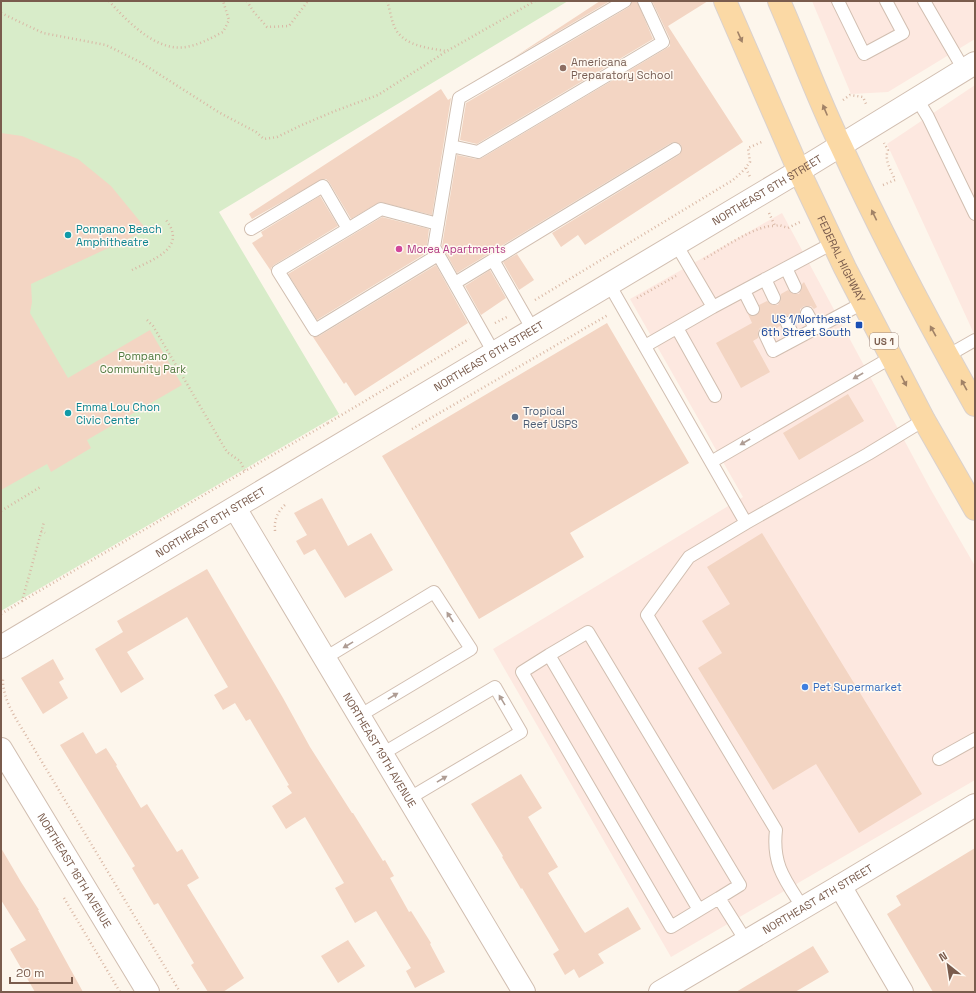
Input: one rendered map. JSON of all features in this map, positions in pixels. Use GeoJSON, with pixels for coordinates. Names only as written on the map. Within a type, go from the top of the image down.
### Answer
{"type":"FeatureCollection","features":[{"type":"Feature","properties":{"kind":"main road","name":"FEDERAL HIGHWAY"},"geometry":{"type":"LineString","coordinates":[[725,1],[799,170],[833,243],[924,420],[975,509]]}},
{"type":"Feature","properties":{"kind":"main road"},"geometry":{"type":"LineString","coordinates":[[779,1],[840,146],[930,325],[975,405]]}},
{"type":"Feature","properties":{"kind":"street","name":"NORTHEAST 6TH STREET"},"geometry":{"type":"LineString","coordinates":[[1,647],[840,146],[969,66]]}},
{"type":"Feature","properties":{"kind":"street","name":"NORTHEAST 19TH AVENUE"},"geometry":{"type":"LineString","coordinates":[[235,508],[524,992]]}},
{"type":"Feature","properties":{"kind":"street","name":"NORTHEAST 18TH AVENUE"},"geometry":{"type":"LineString","coordinates":[[1,749],[148,992]]}},
{"type":"Feature","properties":{"kind":"street","name":"NORTHEAST 4TH STREET"},"geometry":{"type":"LineString","coordinates":[[660,992],[975,805]]}},
{"type":"Feature","properties":{"kind":"street"},"geometry":{"type":"LineString","coordinates":[[840,886],[902,992]]}},
{"type":"Feature","properties":{"kind":"lane"},"geometry":{"type":"LineString","coordinates":[[494,353],[434,247],[459,98],[625,1]]}},
{"type":"Feature","properties":{"kind":"lane"},"geometry":{"type":"LineString","coordinates":[[451,146],[478,152],[663,42],[644,1]]}},
{"type":"Feature","properties":{"kind":"lane"},"geometry":{"type":"LineString","coordinates":[[838,1],[864,54],[903,34],[886,1]]}},
{"type":"Feature","properties":{"kind":"lane"},"geometry":{"type":"LineString","coordinates":[[924,1],[969,66]]}},
{"type":"Feature","properties":{"kind":"lane"},"geometry":{"type":"LineString","coordinates":[[916,99],[928,117],[975,214]]}},
{"type":"Feature","properties":{"kind":"lane"},"geometry":{"type":"LineString","coordinates":[[455,283],[675,149]]}},
{"type":"Feature","properties":{"kind":"lane"},"geometry":{"type":"LineString","coordinates":[[251,229],[323,186],[348,229]]}},
{"type":"Feature","properties":{"kind":"lane"},"geometry":{"type":"LineString","coordinates":[[438,224],[381,209],[278,271],[315,330],[438,255]]}},
{"type":"Feature","properties":{"kind":"lane"},"geometry":{"type":"LineString","coordinates":[[645,346],[713,307],[833,243]]}},
{"type":"Feature","properties":{"kind":"lane"},"geometry":{"type":"LineString","coordinates":[[676,244],[713,307]]}},
{"type":"Feature","properties":{"kind":"lane"},"geometry":{"type":"LineString","coordinates":[[493,260],[533,330]]}},
{"type":"Feature","properties":{"kind":"lane"},"geometry":{"type":"LineString","coordinates":[[786,268],[795,287]]}},
{"type":"Feature","properties":{"kind":"lane"},"geometry":{"type":"LineString","coordinates":[[765,279],[774,298]]}},
{"type":"Feature","properties":{"kind":"lane"},"geometry":{"type":"LineString","coordinates":[[609,284],[746,523]]}},
{"type":"Feature","properties":{"kind":"lane"},"geometry":{"type":"LineString","coordinates":[[744,291],[753,309]]}},
{"type":"Feature","properties":{"kind":"lane"},"geometry":{"type":"LineString","coordinates":[[765,334],[774,351],[863,303]]}},
{"type":"Feature","properties":{"kind":"lane"},"geometry":{"type":"LineString","coordinates":[[807,313],[815,328]]}},
{"type":"Feature","properties":{"kind":"lane"},"geometry":{"type":"LineString","coordinates":[[787,323],[795,339]]}},
{"type":"Feature","properties":{"kind":"lane"},"geometry":{"type":"LineString","coordinates":[[678,328],[715,396]]}},
{"type":"Feature","properties":{"kind":"lane"},"geometry":{"type":"LineString","coordinates":[[947,356],[975,340]]}},
{"type":"Feature","properties":{"kind":"lane"},"geometry":{"type":"LineString","coordinates":[[711,462],[892,357]]}},
{"type":"Feature","properties":{"kind":"lane"},"geometry":{"type":"LineString","coordinates":[[803,908],[780,870],[775,854],[776,830],[647,615],[689,557],[924,420]]}},
{"type":"Feature","properties":{"kind":"lane"},"geometry":{"type":"LineString","coordinates":[[325,658],[434,592],[471,649],[359,716]]}},
{"type":"Feature","properties":{"kind":"lane"},"geometry":{"type":"LineString","coordinates":[[588,632],[740,885],[719,898],[671,927],[522,672],[588,632]]}},
{"type":"Feature","properties":{"kind":"lane"},"geometry":{"type":"LineString","coordinates":[[549,655],[699,910]]}},
{"type":"Feature","properties":{"kind":"lane"},"geometry":{"type":"LineString","coordinates":[[382,754],[495,687],[521,732],[408,799]]}},
{"type":"Feature","properties":{"kind":"lane"},"geometry":{"type":"LineString","coordinates":[[939,759],[975,739]]}},
{"type":"Feature","properties":{"kind":"lane"},"geometry":{"type":"LineString","coordinates":[[719,898],[746,941]]}},
{"type":"Feature","properties":{"kind":"path"},"geometry":{"type":"LineString","coordinates":[[110,1],[126,19],[151,38],[170,47],[185,47],[202,43],[224,32],[229,20],[223,1]]}},
{"type":"Feature","properties":{"kind":"path"},"geometry":{"type":"LineString","coordinates":[[247,1],[253,11],[267,27],[289,26],[308,1]]}},
{"type":"Feature","properties":{"kind":"path"},"geometry":{"type":"LineString","coordinates":[[387,1],[391,11],[394,27],[401,37],[422,47],[447,51]]}},
{"type":"Feature","properties":{"kind":"path"},"geometry":{"type":"LineString","coordinates":[[1,13],[43,33],[106,45],[140,62],[220,113],[256,132],[264,139],[277,137],[302,124],[378,95],[447,51],[535,1]]}},
{"type":"Feature","properties":{"kind":"path"},"geometry":{"type":"LineString","coordinates":[[132,270],[162,254],[171,246],[173,236],[171,227],[166,220]]}},
{"type":"Feature","properties":{"kind":"path"},"geometry":{"type":"LineString","coordinates":[[412,429],[753,231],[770,225],[775,226]]}},
{"type":"Feature","properties":{"kind":"path"},"geometry":{"type":"LineString","coordinates":[[147,320],[153,326],[227,452],[240,461],[245,471]]}},
{"type":"Feature","properties":{"kind":"path"},"geometry":{"type":"LineString","coordinates":[[1,614],[328,423],[344,442]]}},
{"type":"Feature","properties":{"kind":"path"},"geometry":{"type":"LineString","coordinates":[[1,511],[42,486]]}},
{"type":"Feature","properties":{"kind":"path"},"geometry":{"type":"LineString","coordinates":[[276,533],[274,522],[278,512],[285,504],[292,500]]}},
{"type":"Feature","properties":{"kind":"path"},"geometry":{"type":"LineString","coordinates":[[22,601],[44,522]]}},
{"type":"Feature","properties":{"kind":"path"},"geometry":{"type":"LineString","coordinates":[[41,530],[45,533]]}},
{"type":"Feature","properties":{"kind":"path"},"geometry":{"type":"LineString","coordinates":[[1,679],[3,678],[8,704],[26,736],[180,992]]}},
{"type":"Feature","properties":{"kind":"shaded area"},"geometry":{"type":"Polygon","coordinates":[[[812,1],[975,1],[975,39],[888,92],[851,94],[812,1]]]}},
{"type":"Feature","properties":{"kind":"shaded area"},"geometry":{"type":"Polygon","coordinates":[[[975,85],[975,336],[887,144],[975,85]]]}},
{"type":"Feature","properties":{"kind":"shaded area"},"geometry":{"type":"Polygon","coordinates":[[[782,213],[931,490],[975,566],[975,780],[671,957],[493,649],[743,497],[630,299],[782,213]]]}},
{"type":"Feature","properties":{"kind":"green space","name":"Pompano Community Park"},"geometry":{"type":"Polygon","coordinates":[[[1,1],[568,1],[219,212],[339,414],[1,611],[1,1]]]}},
{"type":"Feature","properties":{"kind":"building"},"geometry":{"type":"Polygon","coordinates":[[[600,1],[610,1],[513,58],[600,1]]]}},
{"type":"Feature","properties":{"kind":"building"},"geometry":{"type":"Polygon","coordinates":[[[632,1],[637,1],[653,39],[477,144],[460,140],[466,103],[629,7],[632,1]]]}},
{"type":"Feature","properties":{"kind":"building"},"geometry":{"type":"Polygon","coordinates":[[[652,1],[708,1],[668,26],[743,142],[585,245],[578,235],[561,247],[552,233],[679,155],[682,149],[681,145],[675,142],[671,143],[457,273],[442,246],[457,155],[476,159],[482,158],[670,46],[670,39],[652,1]]]}},
{"type":"Feature","properties":{"kind":"building"},"geometry":{"type":"Polygon","coordinates":[[[441,89],[448,100],[451,98],[432,215],[380,202],[351,219],[329,182],[326,179],[323,179],[252,219],[249,214],[441,89]]]}},
{"type":"Feature","properties":{"kind":"building"},"geometry":{"type":"Polygon","coordinates":[[[1,133],[22,136],[78,159],[111,186],[147,230],[31,284],[32,302],[30,313],[68,378],[150,330],[182,385],[87,440],[91,448],[51,472],[47,464],[1,490],[1,133]]]}},
{"type":"Feature","properties":{"kind":"building"},"geometry":{"type":"Polygon","coordinates":[[[320,196],[338,226],[274,265],[271,268],[271,271],[252,243],[263,236],[261,232],[320,196]]]}},
{"type":"Feature","properties":{"kind":"building"},"geometry":{"type":"Polygon","coordinates":[[[382,217],[429,229],[427,246],[428,252],[317,320],[288,274],[382,217]]]}},
{"type":"Feature","properties":{"kind":"building"},"geometry":{"type":"Polygon","coordinates":[[[517,254],[534,280],[519,290],[503,262],[517,254]]]}},
{"type":"Feature","properties":{"kind":"building"},"geometry":{"type":"Polygon","coordinates":[[[436,265],[468,323],[355,396],[346,382],[344,384],[313,337],[319,336],[436,265]]]}},
{"type":"Feature","properties":{"kind":"building"},"geometry":{"type":"Polygon","coordinates":[[[490,270],[506,298],[481,315],[465,286],[490,270]]]}},
{"type":"Feature","properties":{"kind":"building"},"geometry":{"type":"Polygon","coordinates":[[[804,282],[817,307],[814,309],[811,306],[804,306],[800,309],[800,316],[794,320],[788,316],[783,317],[780,322],[780,326],[772,331],[766,327],[759,329],[758,338],[753,341],[770,372],[741,388],[716,343],[752,323],[748,314],[752,316],[757,315],[760,310],[759,305],[767,301],[773,305],[778,305],[781,299],[781,294],[788,290],[794,294],[799,294],[804,282]]]}},
{"type":"Feature","properties":{"kind":"building"},"geometry":{"type":"Polygon","coordinates":[[[607,323],[689,463],[570,533],[584,557],[479,619],[382,456],[607,323]]]}},
{"type":"Feature","properties":{"kind":"building"},"geometry":{"type":"Polygon","coordinates":[[[848,394],[864,421],[799,460],[783,433],[848,394]]]}},
{"type":"Feature","properties":{"kind":"building"},"geometry":{"type":"Polygon","coordinates":[[[322,498],[348,546],[371,533],[393,570],[345,598],[315,549],[304,555],[296,541],[307,535],[294,513],[322,498]]]}},
{"type":"Feature","properties":{"kind":"building"},"geometry":{"type":"Polygon","coordinates":[[[762,533],[922,794],[859,833],[816,764],[773,790],[698,668],[722,653],[702,621],[730,604],[707,567],[762,533]]]}},
{"type":"Feature","properties":{"kind":"building"},"geometry":{"type":"Polygon","coordinates":[[[207,569],[310,747],[383,861],[385,860],[394,876],[390,878],[409,912],[411,911],[431,943],[430,944],[445,972],[415,988],[406,971],[411,968],[376,911],[355,923],[335,888],[344,883],[305,817],[286,829],[272,806],[292,793],[287,786],[289,785],[250,719],[246,721],[235,703],[223,710],[214,695],[228,687],[187,617],[127,652],[144,679],[121,693],[95,649],[123,632],[117,621],[207,569]]]}},
{"type":"Feature","properties":{"kind":"building"},"geometry":{"type":"Polygon","coordinates":[[[53,659],[64,679],[59,682],[68,698],[43,714],[21,678],[53,659]]]}},
{"type":"Feature","properties":{"kind":"building"},"geometry":{"type":"Polygon","coordinates":[[[83,732],[96,754],[106,748],[141,808],[147,804],[177,852],[182,849],[199,878],[187,885],[244,978],[223,992],[208,992],[191,965],[194,963],[158,903],[154,905],[132,868],[135,866],[60,745],[83,732]]]}},
{"type":"Feature","properties":{"kind":"building"},"geometry":{"type":"Polygon","coordinates":[[[521,774],[542,808],[528,817],[558,867],[548,873],[585,933],[628,907],[641,929],[598,954],[604,963],[579,978],[574,969],[565,975],[553,954],[559,950],[471,804],[521,774]]]}},
{"type":"Feature","properties":{"kind":"building"},"geometry":{"type":"Polygon","coordinates":[[[1,848],[39,910],[83,992],[35,992],[10,949],[26,940],[1,900],[1,848]]]}},
{"type":"Feature","properties":{"kind":"building"},"geometry":{"type":"Polygon","coordinates":[[[975,848],[975,992],[933,992],[887,914],[901,905],[896,896],[975,848]]]}},
{"type":"Feature","properties":{"kind":"building"},"geometry":{"type":"Polygon","coordinates":[[[348,940],[365,966],[338,983],[321,956],[348,940]]]}},
{"type":"Feature","properties":{"kind":"building"},"geometry":{"type":"Polygon","coordinates":[[[813,946],[829,972],[795,992],[736,992],[813,946]]]}},
{"type":"Feature","properties":{"kind":"place","name":"Americana Preparatory School"},"geometry":{"type":"Point","coordinates":[563,68]}},
{"type":"Feature","properties":{"kind":"place","name":"Pompano Beach Amphitheatre"},"geometry":{"type":"Point","coordinates":[68,235]}},
{"type":"Feature","properties":{"kind":"place","name":"Morea Apartments"},"geometry":{"type":"Point","coordinates":[399,249]}},
{"type":"Feature","properties":{"kind":"place","name":"US 1/Northeast 6th Street South"},"geometry":{"type":"Point","coordinates":[859,325]}},
{"type":"Feature","properties":{"kind":"place","name":"Emma Lou Chon Civic Center"},"geometry":{"type":"Point","coordinates":[68,413]}},
{"type":"Feature","properties":{"kind":"place","name":"Tropical Reef USPS"},"geometry":{"type":"Point","coordinates":[515,417]}},
{"type":"Feature","properties":{"kind":"place","name":"Pet Supermarket"},"geometry":{"type":"Point","coordinates":[805,687]}}]}
